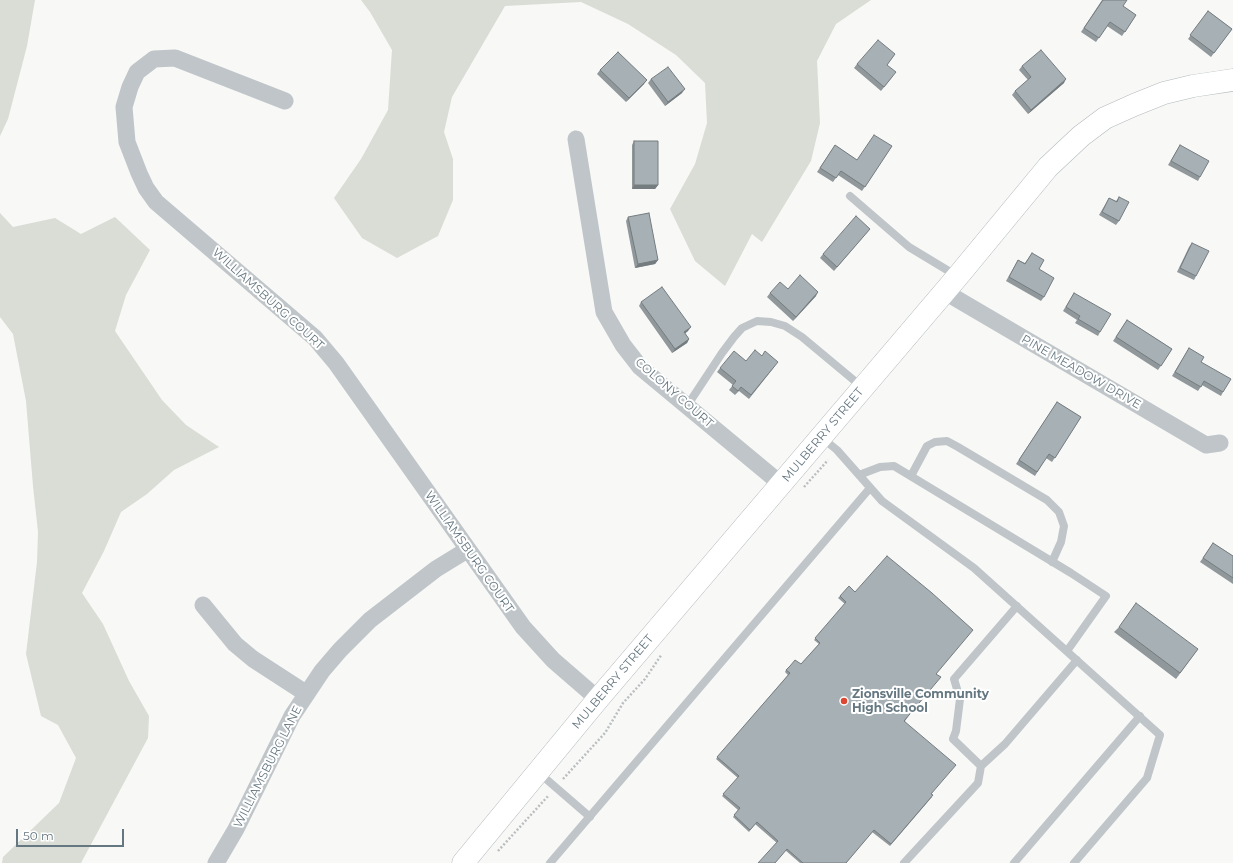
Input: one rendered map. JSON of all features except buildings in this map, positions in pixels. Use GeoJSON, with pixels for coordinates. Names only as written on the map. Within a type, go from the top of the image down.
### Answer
{"type":"FeatureCollection","features":[{"type":"Feature","properties":{"kind":"street","name":"WILLIAMSBURG COURT"},"geometry":{"type":"LineString","coordinates":[[285,100],[175,58],[154,59],[137,72],[130,86],[124,107],[127,142],[138,173],[156,202],[314,338],[336,362],[467,550],[523,627],[554,660],[598,699]]}},
{"type":"Feature","properties":{"kind":"street","name":"MULBERRY STREET"},"geometry":{"type":"LineString","coordinates":[[463,863],[598,699],[951,284],[1048,167],[1081,136],[1105,118],[1164,93],[1193,86],[1233,80]]}},
{"type":"Feature","properties":{"kind":"street","name":"COLONY COURT"},"geometry":{"type":"LineString","coordinates":[[576,138],[604,312],[623,345],[640,367],[781,484]]}},
{"type":"Feature","properties":{"kind":"street","name":"PINE MEADOW DRIVE"},"geometry":{"type":"LineString","coordinates":[[951,284],[1206,445],[1220,443]]}},
{"type":"Feature","properties":{"kind":"street","name":"WILLIAMSBURG LANE"},"geometry":{"type":"LineString","coordinates":[[216,863],[236,829],[292,716],[322,672],[340,650],[370,620],[436,569],[467,550]]}},
{"type":"Feature","properties":{"kind":"street"},"geometry":{"type":"LineString","coordinates":[[203,604],[235,644],[252,659],[307,694]]}},
{"type":"Feature","properties":{"kind":"lane"},"geometry":{"type":"LineString","coordinates":[[850,196],[951,284]]}},
{"type":"Feature","properties":{"kind":"lane"},"geometry":{"type":"LineString","coordinates":[[687,406],[734,337],[742,328],[757,321],[771,322],[785,326],[802,337],[863,388]]}},
{"type":"Feature","properties":{"kind":"lane"},"geometry":{"type":"LineString","coordinates":[[821,436],[837,450],[882,501],[974,568],[1160,734],[1147,778],[1074,863]]}},
{"type":"Feature","properties":{"kind":"lane"},"geometry":{"type":"LineString","coordinates":[[911,476],[927,446],[935,442],[946,441],[1047,500],[1059,512],[1064,526],[1061,542],[1052,562]]}},
{"type":"Feature","properties":{"kind":"lane"},"geometry":{"type":"LineString","coordinates":[[859,475],[880,467],[894,466],[1106,596],[1067,651]]}},
{"type":"Feature","properties":{"kind":"lane"},"geometry":{"type":"LineString","coordinates":[[550,863],[870,488]]}},
{"type":"Feature","properties":{"kind":"lane"},"geometry":{"type":"LineString","coordinates":[[981,766],[953,739],[956,731],[960,699],[954,679],[1017,606]]}},
{"type":"Feature","properties":{"kind":"lane"},"geometry":{"type":"LineString","coordinates":[[904,863],[978,783],[981,766],[1005,744],[1076,660]]}},
{"type":"Feature","properties":{"kind":"lane"},"geometry":{"type":"LineString","coordinates":[[1014,863],[1140,716]]}},
{"type":"Feature","properties":{"kind":"lane"},"geometry":{"type":"LineString","coordinates":[[538,772],[590,817]]}},
{"type":"Feature","properties":{"kind":"path"},"geometry":{"type":"LineString","coordinates":[[802,489],[828,460]]}},
{"type":"Feature","properties":{"kind":"path"},"geometry":{"type":"LineString","coordinates":[[498,851],[605,734],[623,703],[645,679],[664,651]]}},
{"type":"Feature","properties":{"kind":"shaded area"},"geometry":{"type":"Polygon","coordinates":[[[0,0],[35,0],[27,46],[8,119],[0,136],[0,0]]]}},
{"type":"Feature","properties":{"kind":"shaded area"},"geometry":{"type":"Polygon","coordinates":[[[361,0],[871,0],[836,24],[817,61],[820,123],[811,161],[762,242],[752,234],[725,286],[695,261],[670,209],[695,164],[707,123],[705,83],[676,55],[628,24],[581,2],[505,6],[452,97],[444,132],[453,159],[453,200],[438,236],[397,258],[362,238],[334,198],[361,159],[388,110],[392,50],[370,12],[361,0]]]}},
{"type":"Feature","properties":{"kind":"shaded area"},"geometry":{"type":"Polygon","coordinates":[[[0,213],[13,227],[55,218],[81,234],[115,217],[150,250],[126,295],[115,331],[162,400],[186,425],[219,447],[174,470],[147,494],[121,512],[104,551],[82,593],[103,624],[129,681],[149,716],[148,738],[81,863],[2,863],[3,857],[59,803],[76,758],[58,725],[41,716],[26,654],[37,562],[38,532],[26,401],[13,334],[0,317],[0,213]]]}},
{"type":"Feature","properties":{"kind":"place","name":"Zionsville Community High School"},"geometry":{"type":"Point","coordinates":[844,701]}}]}
